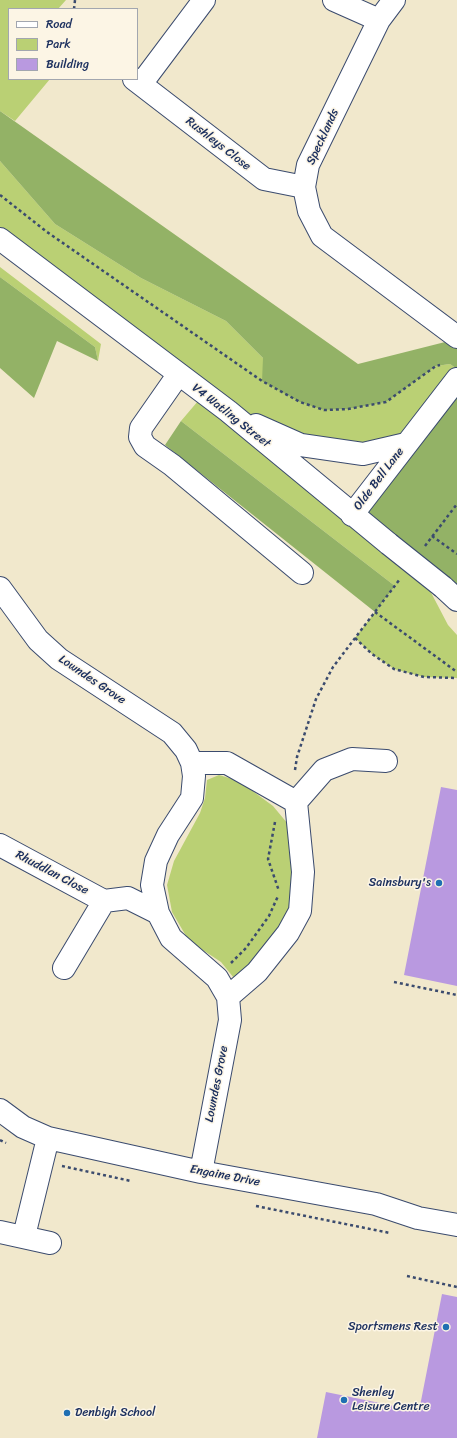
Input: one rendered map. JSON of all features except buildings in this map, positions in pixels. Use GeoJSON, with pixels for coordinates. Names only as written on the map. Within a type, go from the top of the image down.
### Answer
{"type":"FeatureCollection","features":[{"type":"Feature","properties":{"kind":"street","name":"Rushleys Close"},"geometry":{"type":"LineString","coordinates":[[204,0],[137,82],[264,179],[304,186]]}},
{"type":"Feature","properties":{"kind":"street"},"geometry":{"type":"LineString","coordinates":[[334,0],[379,20]]}},
{"type":"Feature","properties":{"kind":"street","name":"Specklands"},"geometry":{"type":"LineString","coordinates":[[394,0],[379,20],[308,166],[304,186],[309,211],[322,236],[457,337]]}},
{"type":"Feature","properties":{"kind":"street","name":"V4 Watling Street"},"geometry":{"type":"LineString","coordinates":[[0,239],[178,375],[228,411],[352,515],[452,594]]}},
{"type":"Feature","properties":{"kind":"street","name":"Olde Bell Lane"},"geometry":{"type":"LineString","coordinates":[[352,515],[406,444],[450,372]]}},
{"type":"Feature","properties":{"kind":"street"},"geometry":{"type":"LineString","coordinates":[[178,375],[141,428],[140,437],[145,446],[172,465],[302,573]]}},
{"type":"Feature","properties":{"kind":"street","name":"Olde Bell Lane"},"geometry":{"type":"LineString","coordinates":[[228,411],[300,445],[363,454],[406,444]]}},
{"type":"Feature","properties":{"kind":"street","name":"Lowndes Grove"},"geometry":{"type":"LineString","coordinates":[[0,588],[38,640],[59,659],[172,733],[186,750],[192,763],[194,776],[192,798],[168,835],[156,861],[152,885],[158,913],[171,938],[217,978],[228,996],[230,1020],[200,1172]]}},
{"type":"Feature","properties":{"kind":"street"},"geometry":{"type":"LineString","coordinates":[[293,801],[324,770],[352,759],[386,761]]}},
{"type":"Feature","properties":{"kind":"street"},"geometry":{"type":"LineString","coordinates":[[192,763],[227,763],[293,801]]}},
{"type":"Feature","properties":{"kind":"street"},"geometry":{"type":"LineString","coordinates":[[228,996],[257,972],[288,933],[300,911],[303,872],[293,801]]}},
{"type":"Feature","properties":{"kind":"street","name":"Rhuddlan Close"},"geometry":{"type":"LineString","coordinates":[[0,845],[104,902]]}},
{"type":"Feature","properties":{"kind":"street"},"geometry":{"type":"LineString","coordinates":[[64,968],[104,902],[128,898],[158,913]]}},
{"type":"Feature","properties":{"kind":"street","name":"Engaine Drive"},"geometry":{"type":"LineString","coordinates":[[0,1110],[23,1127],[48,1138],[200,1172],[376,1204],[418,1218],[457,1225]]}},
{"type":"Feature","properties":{"kind":"street"},"geometry":{"type":"LineString","coordinates":[[24,1236],[48,1138]]}},
{"type":"Feature","properties":{"kind":"street"},"geometry":{"type":"LineString","coordinates":[[0,1232],[24,1236],[50,1243]]}},
{"type":"Feature","properties":{"kind":"path"},"geometry":{"type":"LineString","coordinates":[[0,195],[47,232],[262,381],[300,402],[324,410],[348,409],[386,402],[436,366],[450,372]]}},
{"type":"Feature","properties":{"kind":"path"},"geometry":{"type":"LineString","coordinates":[[423,548],[457,504]]}},
{"type":"Feature","properties":{"kind":"path"},"geometry":{"type":"LineString","coordinates":[[432,536],[457,554]]}},
{"type":"Feature","properties":{"kind":"path"},"geometry":{"type":"LineString","coordinates":[[217,978],[246,948],[269,916],[280,893],[268,859],[275,822],[293,801],[297,757],[316,699],[333,667],[404,574]]}},
{"type":"Feature","properties":{"kind":"path"},"geometry":{"type":"LineString","coordinates":[[375,612],[457,672]]}},
{"type":"Feature","properties":{"kind":"path"},"geometry":{"type":"LineString","coordinates":[[355,638],[372,654],[394,669],[424,677],[457,678]]}},
{"type":"Feature","properties":{"kind":"path"},"geometry":{"type":"LineString","coordinates":[[394,982],[457,994]]}},
{"type":"Feature","properties":{"kind":"path"},"geometry":{"type":"LineString","coordinates":[[407,1276],[457,1287]]}},
{"type":"Feature","properties":{"kind":"green space"},"geometry":{"type":"Polygon","coordinates":[[[0,0],[66,0],[59,8],[8,8],[8,80],[49,80],[15,121],[0,111],[0,0]]]}},
{"type":"Feature","properties":{"kind":"green space"},"geometry":{"type":"Polygon","coordinates":[[[0,111],[358,364],[457,339],[457,369],[450,364],[436,366],[386,402],[348,409],[324,410],[300,402],[262,381],[263,358],[226,321],[141,278],[55,224],[0,161],[0,111]]]}},
{"type":"Feature","properties":{"kind":"green space"},"geometry":{"type":"Polygon","coordinates":[[[0,161],[55,224],[141,278],[226,321],[263,358],[324,410],[348,409],[385,402],[436,366],[450,364],[457,369],[406,444],[363,454],[230,412],[414,560],[448,625],[457,635],[457,678],[424,677],[394,669],[372,654],[355,638],[395,586],[181,421],[204,394],[0,238],[0,161]]]}},
{"type":"Feature","properties":{"kind":"green space"},"geometry":{"type":"Polygon","coordinates":[[[0,267],[101,344],[98,361],[95,347],[0,277],[0,267]]]}},
{"type":"Feature","properties":{"kind":"green space"},"geometry":{"type":"Polygon","coordinates":[[[0,277],[95,347],[98,361],[57,341],[34,398],[0,368],[0,277]]]}},
{"type":"Feature","properties":{"kind":"green space"},"geometry":{"type":"Polygon","coordinates":[[[457,379],[457,600],[352,515],[457,379]]]}},
{"type":"Feature","properties":{"kind":"green space"},"geometry":{"type":"Polygon","coordinates":[[[181,421],[395,586],[375,612],[165,445],[181,421]]]}},
{"type":"Feature","properties":{"kind":"green space"},"geometry":{"type":"Polygon","coordinates":[[[219,775],[239,781],[273,806],[288,824],[295,839],[291,907],[283,928],[238,983],[221,962],[189,941],[172,912],[167,885],[174,861],[200,813],[205,798],[207,780],[219,775]]]}},
{"type":"Feature","properties":{"kind":"place","name":"Sainsbury's"},"geometry":{"type":"Point","coordinates":[439,883]}},
{"type":"Feature","properties":{"kind":"place","name":"Sportsmens Rest"},"geometry":{"type":"Point","coordinates":[446,1327]}},
{"type":"Feature","properties":{"kind":"place","name":"Shenley Leisure Centre"},"geometry":{"type":"Point","coordinates":[344,1400]}},
{"type":"Feature","properties":{"kind":"place","name":"Denbigh School"},"geometry":{"type":"Point","coordinates":[67,1413]}}]}
